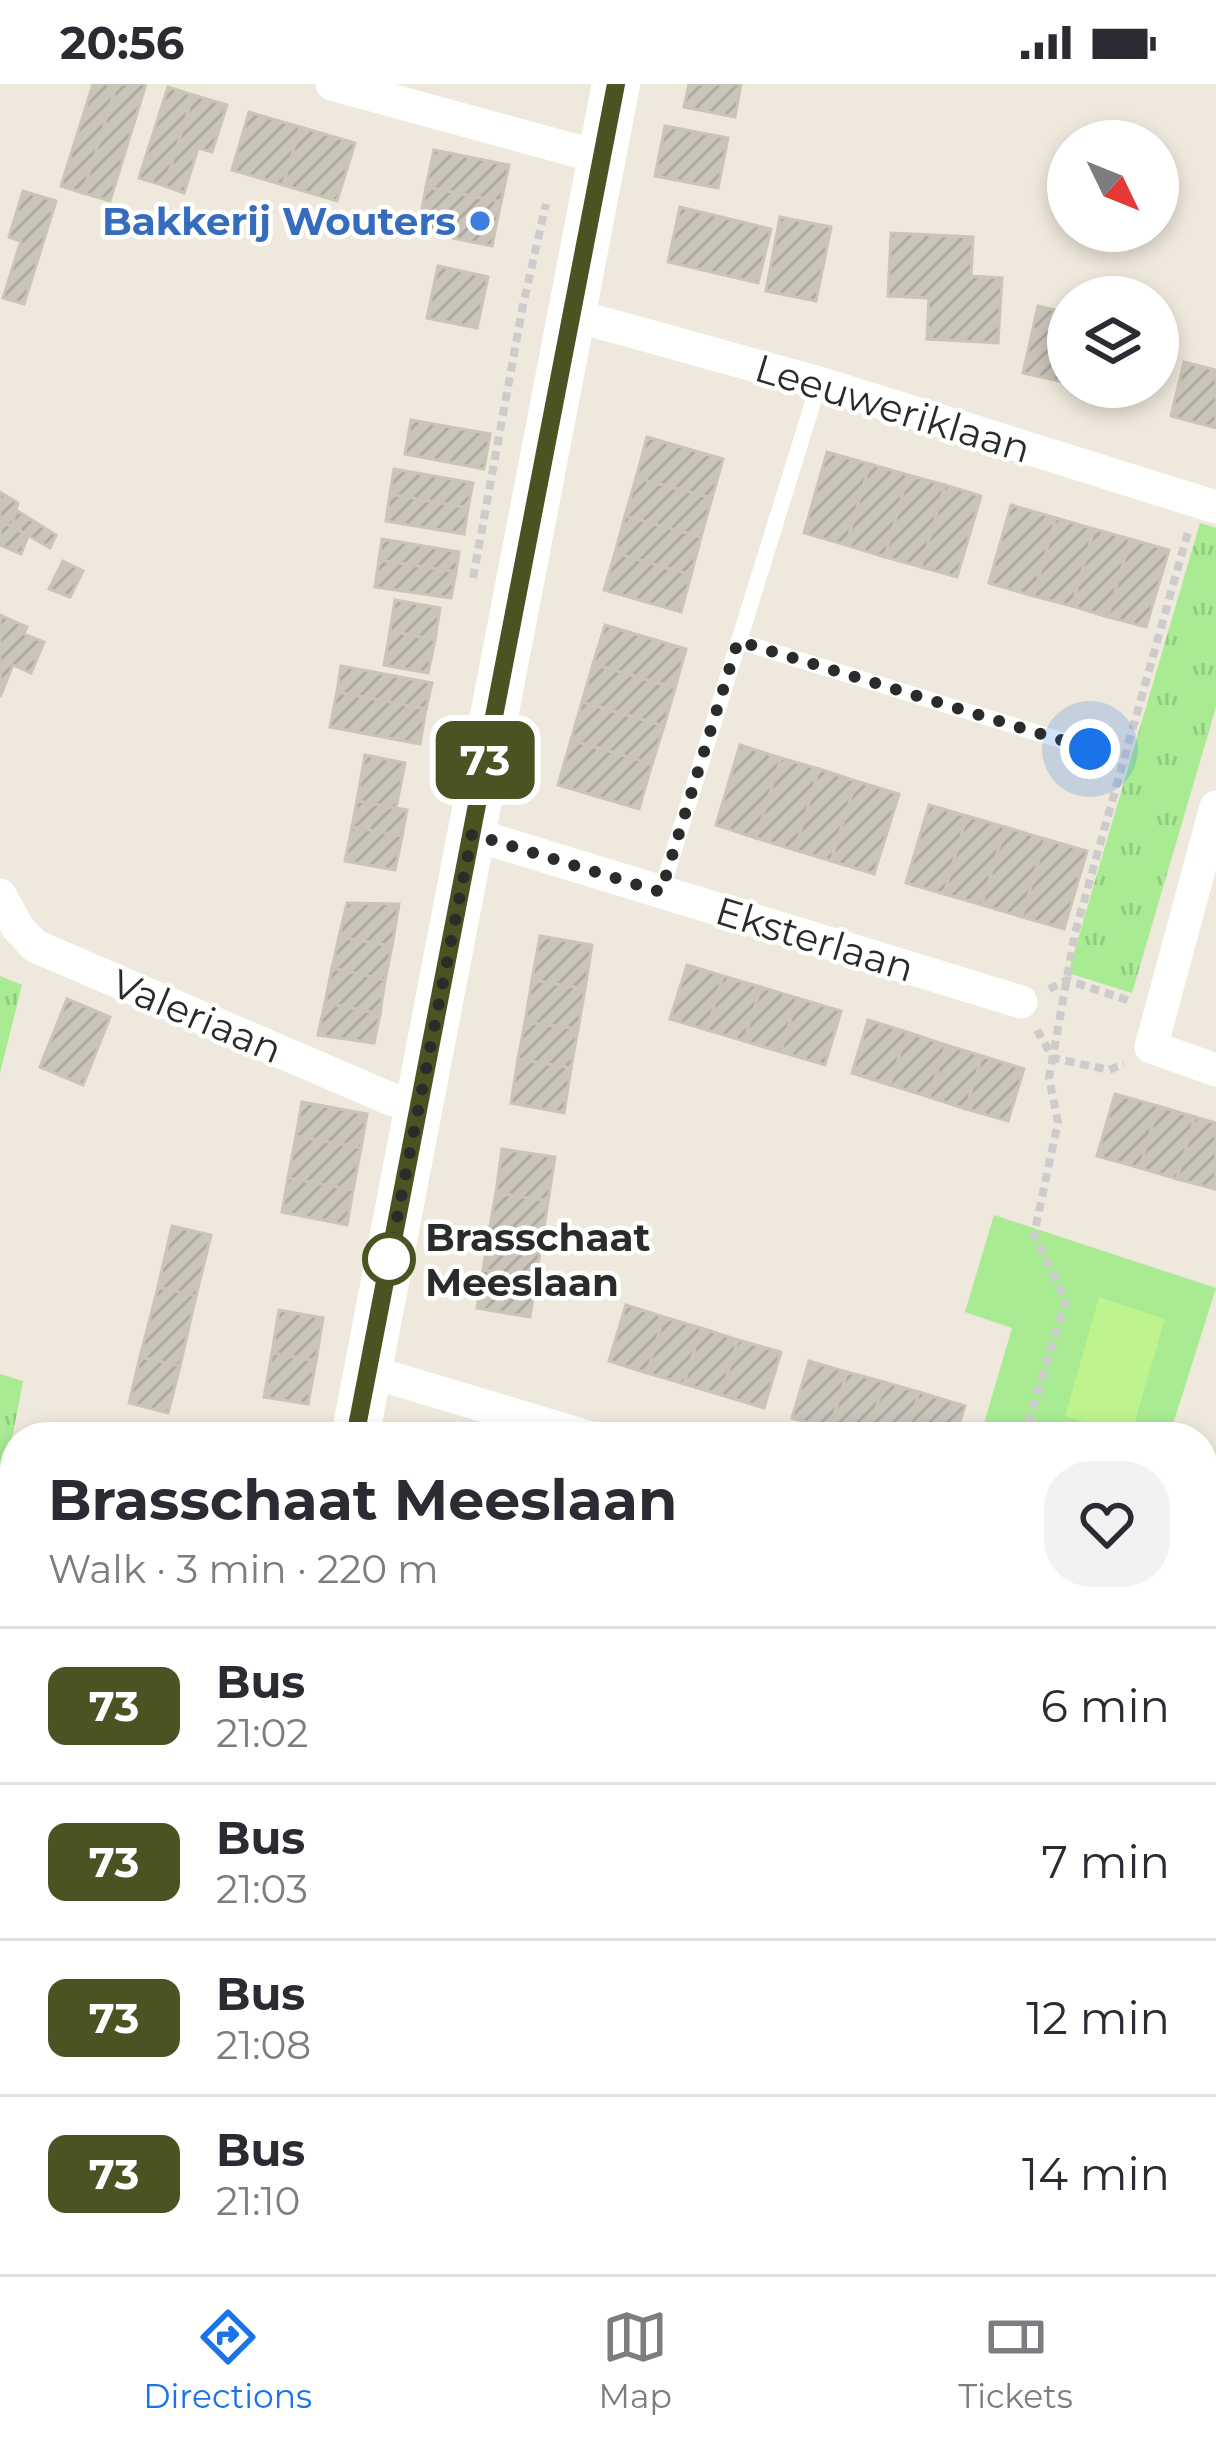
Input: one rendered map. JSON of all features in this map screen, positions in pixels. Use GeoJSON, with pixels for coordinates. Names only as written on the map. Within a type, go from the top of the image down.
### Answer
{"type":"FeatureCollection","features":[{"type":"Feature","properties":{"kind":"street"},"geometry":{"type":"LineString","coordinates":[[332,84],[603,158]]}},
{"type":"Feature","properties":{"kind":"street"},"geometry":{"type":"LineString","coordinates":[[359,1422],[616,84]]}},
{"type":"Feature","properties":{"kind":"street","name":"Leeuweriklaan"},"geometry":{"type":"LineString","coordinates":[[569,314],[819,383],[1206,504]]}},
{"type":"Feature","properties":{"kind":"street"},"geometry":{"type":"LineString","coordinates":[[1216,807],[1151,1047],[1216,1070]]}},
{"type":"Feature","properties":{"kind":"street","name":"Eksterlaan"},"geometry":{"type":"LineString","coordinates":[[472,834],[1021,1001]]}},
{"type":"Feature","properties":{"kind":"street","name":"Valeriaan"},"geometry":{"type":"LineString","coordinates":[[0,895],[18,928],[35,946],[393,1100],[418,1104]]}},
{"type":"Feature","properties":{"kind":"street"},"geometry":{"type":"LineString","coordinates":[[368,1371],[539,1422]]}},
{"type":"Feature","properties":{"kind":"lane"},"geometry":{"type":"LineString","coordinates":[[661,892],[819,383]]}},
{"type":"Feature","properties":{"kind":"lane"},"geometry":{"type":"LineString","coordinates":[[738,641],[1090,749]]}},
{"type":"Feature","properties":{"kind":"path"},"geometry":{"type":"LineString","coordinates":[[1029,1422],[1066,1300],[1034,1235],[1058,1122],[1049,1078],[1075,933],[1206,504]]}},
{"type":"Feature","properties":{"kind":"path"},"geometry":{"type":"LineString","coordinates":[[1067,980],[1160,1011]]}},
{"type":"Feature","properties":{"kind":"path"},"geometry":{"type":"LineString","coordinates":[[1053,1058],[1109,1070],[1160,1050]]}},
{"type":"Feature","properties":{"kind":"green space"},"geometry":{"type":"Polygon","coordinates":[[[1200,523],[1216,528],[1216,707],[1132,993],[1068,973],[1200,523]]]}},
{"type":"Feature","properties":{"kind":"green space"},"geometry":{"type":"Polygon","coordinates":[[[0,976],[22,985],[0,1073],[0,976]]]}},
{"type":"Feature","properties":{"kind":"green space"},"geometry":{"type":"Polygon","coordinates":[[[994,1215],[1216,1288],[1174,1422],[984,1422],[1012,1328],[965,1312],[994,1215]]]}},
{"type":"Feature","properties":{"kind":"green space"},"geometry":{"type":"Polygon","coordinates":[[[1099,1297],[1165,1319],[1135,1422],[1086,1422],[1065,1416],[1099,1297]]]}},
{"type":"Feature","properties":{"kind":"green space"},"geometry":{"type":"Polygon","coordinates":[[[0,1374],[23,1381],[15,1422],[0,1422],[0,1374]]]}},
{"type":"Feature","properties":{"kind":"building"},"geometry":{"type":"Polygon","coordinates":[[[93,84],[117,84],[83,193],[61,186],[93,84]]]}},
{"type":"Feature","properties":{"kind":"building"},"geometry":{"type":"Polygon","coordinates":[[[117,84],[146,84],[110,201],[83,193],[117,84]]]}},
{"type":"Feature","properties":{"kind":"building"},"geometry":{"type":"Polygon","coordinates":[[[689,84],[741,84],[735,117],[684,107],[689,84]]]}},
{"type":"Feature","properties":{"kind":"building"},"geometry":{"type":"Polygon","coordinates":[[[168,87],[193,95],[165,186],[139,178],[168,87]]]}},
{"type":"Feature","properties":{"kind":"building"},"geometry":{"type":"Polygon","coordinates":[[[193,95],[227,105],[212,152],[198,148],[184,193],[165,186],[193,95]]]}},
{"type":"Feature","properties":{"kind":"building"},"geometry":{"type":"Polygon","coordinates":[[[249,112],[300,127],[283,185],[232,170],[249,112]]]}},
{"type":"Feature","properties":{"kind":"building"},"geometry":{"type":"Polygon","coordinates":[[[665,126],[728,138],[718,188],[655,176],[665,126]]]}},
{"type":"Feature","properties":{"kind":"building"},"geometry":{"type":"Polygon","coordinates":[[[300,127],[355,143],[337,201],[283,185],[300,127]]]}},
{"type":"Feature","properties":{"kind":"building"},"geometry":{"type":"Polygon","coordinates":[[[434,150],[509,165],[501,202],[426,187],[434,150]]]}},
{"type":"Feature","properties":{"kind":"building"},"geometry":{"type":"Polygon","coordinates":[[[426,187],[501,202],[492,246],[418,231],[426,187]]]}},
{"type":"Feature","properties":{"kind":"building"},"geometry":{"type":"Polygon","coordinates":[[[23,191],[56,201],[24,304],[3,298],[21,241],[9,237],[23,191]]]}},
{"type":"Feature","properties":{"kind":"building"},"geometry":{"type":"Polygon","coordinates":[[[680,207],[771,229],[758,283],[668,262],[680,207]]]}},
{"type":"Feature","properties":{"kind":"building"},"geometry":{"type":"Polygon","coordinates":[[[780,217],[831,227],[816,301],[766,291],[780,217]]]}},
{"type":"Feature","properties":{"kind":"building"},"geometry":{"type":"Polygon","coordinates":[[[891,233],[973,237],[971,276],[1002,278],[998,343],[927,339],[929,298],[888,296],[891,233]]]}},
{"type":"Feature","properties":{"kind":"building"},"geometry":{"type":"Polygon","coordinates":[[[438,266],[488,277],[477,328],[427,318],[438,266]]]}},
{"type":"Feature","properties":{"kind":"building"},"geometry":{"type":"Polygon","coordinates":[[[1038,306],[1047,308],[1047,378],[1023,373],[1038,306]]]}},
{"type":"Feature","properties":{"kind":"building"},"geometry":{"type":"Polygon","coordinates":[[[1184,362],[1216,370],[1216,428],[1171,416],[1173,408],[1179,408],[1184,362]]]}},
{"type":"Feature","properties":{"kind":"building"},"geometry":{"type":"Polygon","coordinates":[[[411,420],[490,434],[484,469],[405,454],[411,420]]]}},
{"type":"Feature","properties":{"kind":"building"},"geometry":{"type":"Polygon","coordinates":[[[647,437],[723,459],[712,498],[636,478],[647,437]]]}},
{"type":"Feature","properties":{"kind":"building"},"geometry":{"type":"Polygon","coordinates":[[[827,452],[870,464],[846,545],[804,533],[827,452]]]}},
{"type":"Feature","properties":{"kind":"building"},"geometry":{"type":"Polygon","coordinates":[[[870,464],[908,475],[885,557],[846,545],[870,464]]]}},
{"type":"Feature","properties":{"kind":"building"},"geometry":{"type":"Polygon","coordinates":[[[394,469],[473,483],[468,508],[390,494],[394,469]]]}},
{"type":"Feature","properties":{"kind":"building"},"geometry":{"type":"Polygon","coordinates":[[[908,475],[945,485],[921,567],[885,557],[908,475]]]}},
{"type":"Feature","properties":{"kind":"building"},"geometry":{"type":"Polygon","coordinates":[[[636,478],[712,498],[701,537],[625,516],[636,478]]]}},
{"type":"Feature","properties":{"kind":"building"},"geometry":{"type":"Polygon","coordinates":[[[945,485],[981,496],[957,577],[921,567],[945,485]]]}},
{"type":"Feature","properties":{"kind":"building"},"geometry":{"type":"Polygon","coordinates":[[[0,492],[18,503],[12,526],[0,520],[0,492]]]}},
{"type":"Feature","properties":{"kind":"building"},"geometry":{"type":"Polygon","coordinates":[[[390,494],[468,508],[464,534],[386,521],[390,494]]]}},
{"type":"Feature","properties":{"kind":"building"},"geometry":{"type":"Polygon","coordinates":[[[1011,505],[1056,518],[1033,596],[989,583],[1011,505]]]}},
{"type":"Feature","properties":{"kind":"building"},"geometry":{"type":"Polygon","coordinates":[[[16,510],[56,535],[50,548],[12,526],[16,510]]]}},
{"type":"Feature","properties":{"kind":"building"},"geometry":{"type":"Polygon","coordinates":[[[625,516],[701,537],[691,575],[615,553],[625,516]]]}},
{"type":"Feature","properties":{"kind":"building"},"geometry":{"type":"Polygon","coordinates":[[[1056,518],[1094,529],[1072,606],[1033,596],[1056,518]]]}},
{"type":"Feature","properties":{"kind":"building"},"geometry":{"type":"Polygon","coordinates":[[[0,520],[28,536],[21,554],[0,545],[0,520]]]}},
{"type":"Feature","properties":{"kind":"building"},"geometry":{"type":"Polygon","coordinates":[[[1094,529],[1130,539],[1108,617],[1072,606],[1094,529]]]}},
{"type":"Feature","properties":{"kind":"building"},"geometry":{"type":"Polygon","coordinates":[[[382,539],[459,552],[456,572],[379,560],[382,539]]]}},
{"type":"Feature","properties":{"kind":"building"},"geometry":{"type":"Polygon","coordinates":[[[1130,539],[1169,550],[1146,627],[1108,617],[1130,539]]]}},
{"type":"Feature","properties":{"kind":"building"},"geometry":{"type":"Polygon","coordinates":[[[615,553],[691,575],[681,612],[604,590],[615,553]]]}},
{"type":"Feature","properties":{"kind":"building"},"geometry":{"type":"Polygon","coordinates":[[[379,560],[456,572],[451,598],[375,587],[379,560]]]}},
{"type":"Feature","properties":{"kind":"building"},"geometry":{"type":"Polygon","coordinates":[[[63,561],[83,571],[70,597],[49,589],[63,561]]]}},
{"type":"Feature","properties":{"kind":"building"},"geometry":{"type":"Polygon","coordinates":[[[395,600],[440,608],[435,640],[390,631],[395,600]]]}},
{"type":"Feature","properties":{"kind":"building"},"geometry":{"type":"Polygon","coordinates":[[[0,615],[27,627],[24,634],[44,642],[31,673],[13,665],[0,697],[0,615]]]}},
{"type":"Feature","properties":{"kind":"building"},"geometry":{"type":"Polygon","coordinates":[[[605,625],[686,649],[675,688],[593,664],[605,625]]]}},
{"type":"Feature","properties":{"kind":"building"},"geometry":{"type":"Polygon","coordinates":[[[390,631],[435,640],[428,673],[384,665],[390,631]]]}},
{"type":"Feature","properties":{"kind":"building"},"geometry":{"type":"Polygon","coordinates":[[[593,664],[675,688],[664,726],[582,702],[593,664]]]}},
{"type":"Feature","properties":{"kind":"building"},"geometry":{"type":"Polygon","coordinates":[[[341,666],[432,683],[426,709],[337,692],[341,666]]]}},
{"type":"Feature","properties":{"kind":"building"},"geometry":{"type":"Polygon","coordinates":[[[337,692],[426,709],[420,744],[330,727],[337,692]]]}},
{"type":"Feature","properties":{"kind":"building"},"geometry":{"type":"Polygon","coordinates":[[[582,702],[664,726],[652,764],[571,740],[582,702]]]}},
{"type":"Feature","properties":{"kind":"building"},"geometry":{"type":"Polygon","coordinates":[[[571,740],[652,764],[639,809],[558,785],[571,740]]]}},
{"type":"Feature","properties":{"kind":"building"},"geometry":{"type":"Polygon","coordinates":[[[740,745],[781,758],[756,838],[716,825],[740,745]]]}},
{"type":"Feature","properties":{"kind":"building"},"geometry":{"type":"Polygon","coordinates":[[[365,755],[405,763],[396,808],[357,801],[365,755]]]}},
{"type":"Feature","properties":{"kind":"building"},"geometry":{"type":"Polygon","coordinates":[[[781,758],[819,769],[795,850],[756,838],[781,758]]]}},
{"type":"Feature","properties":{"kind":"building"},"geometry":{"type":"Polygon","coordinates":[[[819,769],[856,781],[831,861],[795,850],[819,769]]]}},
{"type":"Feature","properties":{"kind":"building"},"geometry":{"type":"Polygon","coordinates":[[[856,781],[899,794],[874,874],[831,861],[856,781]]]}},
{"type":"Feature","properties":{"kind":"building"},"geometry":{"type":"Polygon","coordinates":[[[357,801],[407,810],[402,836],[352,827],[357,801]]]}},
{"type":"Feature","properties":{"kind":"building"},"geometry":{"type":"Polygon","coordinates":[[[929,805],[967,816],[944,894],[906,883],[929,805]]]}},
{"type":"Feature","properties":{"kind":"building"},"geometry":{"type":"Polygon","coordinates":[[[967,816],[1005,827],[982,905],[944,894],[967,816]]]}},
{"type":"Feature","properties":{"kind":"building"},"geometry":{"type":"Polygon","coordinates":[[[352,827],[402,836],[395,870],[345,861],[352,827]]]}},
{"type":"Feature","properties":{"kind":"building"},"geometry":{"type":"Polygon","coordinates":[[[1005,827],[1045,839],[1022,917],[982,905],[1005,827]]]}},
{"type":"Feature","properties":{"kind":"building"},"geometry":{"type":"Polygon","coordinates":[[[1045,839],[1087,851],[1064,929],[1022,917],[1045,839]]]}},
{"type":"Feature","properties":{"kind":"building"},"geometry":{"type":"Polygon","coordinates":[[[347,903],[399,904],[392,946],[339,937],[347,903]]]}},
{"type":"Feature","properties":{"kind":"building"},"geometry":{"type":"Polygon","coordinates":[[[540,936],[592,945],[585,989],[532,980],[540,936]]]}},
{"type":"Feature","properties":{"kind":"building"},"geometry":{"type":"Polygon","coordinates":[[[339,937],[392,946],[385,980],[332,968],[339,937]]]}},
{"type":"Feature","properties":{"kind":"building"},"geometry":{"type":"Polygon","coordinates":[[[687,965],[723,976],[707,1030],[670,1019],[687,965]]]}},
{"type":"Feature","properties":{"kind":"building"},"geometry":{"type":"Polygon","coordinates":[[[332,968],[385,980],[380,1014],[325,1003],[332,968]]]}},
{"type":"Feature","properties":{"kind":"building"},"geometry":{"type":"Polygon","coordinates":[[[723,976],[761,987],[744,1041],[707,1030],[723,976]]]}},
{"type":"Feature","properties":{"kind":"building"},"geometry":{"type":"Polygon","coordinates":[[[532,980],[585,989],[578,1029],[525,1022],[532,980]]]}},
{"type":"Feature","properties":{"kind":"building"},"geometry":{"type":"Polygon","coordinates":[[[761,987],[797,998],[781,1052],[744,1041],[761,987]]]}},
{"type":"Feature","properties":{"kind":"building"},"geometry":{"type":"Polygon","coordinates":[[[797,998],[841,1011],[825,1065],[781,1052],[797,998]]]}},
{"type":"Feature","properties":{"kind":"building"},"geometry":{"type":"Polygon","coordinates":[[[67,999],[110,1017],[83,1085],[40,1067],[67,999]]]}},
{"type":"Feature","properties":{"kind":"building"},"geometry":{"type":"Polygon","coordinates":[[[325,1003],[380,1014],[374,1043],[318,1035],[325,1003]]]}},
{"type":"Feature","properties":{"kind":"building"},"geometry":{"type":"Polygon","coordinates":[[[868,1020],[907,1032],[890,1085],[852,1073],[868,1020]]]}},
{"type":"Feature","properties":{"kind":"building"},"geometry":{"type":"Polygon","coordinates":[[[525,1022],[578,1029],[571,1068],[518,1059],[525,1022]]]}},
{"type":"Feature","properties":{"kind":"building"},"geometry":{"type":"Polygon","coordinates":[[[907,1032],[946,1045],[929,1097],[890,1085],[907,1032]]]}},
{"type":"Feature","properties":{"kind":"building"},"geometry":{"type":"Polygon","coordinates":[[[946,1045],[982,1056],[966,1109],[929,1097],[946,1045]]]}},
{"type":"Feature","properties":{"kind":"building"},"geometry":{"type":"Polygon","coordinates":[[[982,1056],[1024,1069],[1008,1121],[966,1109],[982,1056]]]}},
{"type":"Feature","properties":{"kind":"building"},"geometry":{"type":"Polygon","coordinates":[[[518,1059],[571,1068],[564,1113],[511,1103],[518,1059]]]}},
{"type":"Feature","properties":{"kind":"building"},"geometry":{"type":"Polygon","coordinates":[[[1115,1094],[1158,1106],[1140,1168],[1097,1156],[1115,1094]]]}},
{"type":"Feature","properties":{"kind":"building"},"geometry":{"type":"Polygon","coordinates":[[[302,1102],[367,1114],[361,1148],[296,1136],[302,1102]]]}},
{"type":"Feature","properties":{"kind":"building"},"geometry":{"type":"Polygon","coordinates":[[[1158,1106],[1195,1117],[1177,1179],[1140,1168],[1158,1106]]]}},
{"type":"Feature","properties":{"kind":"building"},"geometry":{"type":"Polygon","coordinates":[[[1195,1117],[1216,1123],[1215,1189],[1177,1179],[1195,1117]]]}},
{"type":"Feature","properties":{"kind":"building"},"geometry":{"type":"Polygon","coordinates":[[[296,1136],[361,1148],[353,1190],[288,1178],[296,1136]]]}},
{"type":"Feature","properties":{"kind":"building"},"geometry":{"type":"Polygon","coordinates":[[[502,1149],[555,1157],[548,1201],[496,1193],[502,1149]]]}},
{"type":"Feature","properties":{"kind":"building"},"geometry":{"type":"Polygon","coordinates":[[[288,1178],[353,1190],[347,1225],[282,1212],[288,1178]]]}},
{"type":"Feature","properties":{"kind":"building"},"geometry":{"type":"Polygon","coordinates":[[[496,1193],[548,1201],[542,1240],[489,1232],[496,1193]]]}},
{"type":"Feature","properties":{"kind":"building"},"geometry":{"type":"Polygon","coordinates":[[[172,1226],[211,1235],[196,1296],[158,1287],[172,1226]]]}},
{"type":"Feature","properties":{"kind":"building"},"geometry":{"type":"Polygon","coordinates":[[[489,1232],[542,1240],[536,1278],[483,1270],[489,1232]]]}},
{"type":"Feature","properties":{"kind":"building"},"geometry":{"type":"Polygon","coordinates":[[[483,1270],[536,1278],[530,1317],[477,1308],[483,1270]]]}},
{"type":"Feature","properties":{"kind":"building"},"geometry":{"type":"Polygon","coordinates":[[[158,1287],[196,1296],[180,1366],[140,1357],[158,1287]]]}},
{"type":"Feature","properties":{"kind":"building"},"geometry":{"type":"Polygon","coordinates":[[[626,1305],[664,1317],[647,1373],[609,1361],[626,1305]]]}},
{"type":"Feature","properties":{"kind":"building"},"geometry":{"type":"Polygon","coordinates":[[[279,1310],[323,1318],[316,1361],[272,1353],[279,1310]]]}},
{"type":"Feature","properties":{"kind":"building"},"geometry":{"type":"Polygon","coordinates":[[[664,1317],[701,1328],[684,1384],[647,1373],[664,1317]]]}},
{"type":"Feature","properties":{"kind":"building"},"geometry":{"type":"Polygon","coordinates":[[[701,1328],[738,1340],[721,1395],[684,1384],[701,1328]]]}},
{"type":"Feature","properties":{"kind":"building"},"geometry":{"type":"Polygon","coordinates":[[[738,1340],[781,1352],[764,1408],[721,1395],[738,1340]]]}},
{"type":"Feature","properties":{"kind":"building"},"geometry":{"type":"Polygon","coordinates":[[[272,1353],[316,1361],[308,1404],[264,1397],[272,1353]]]}},
{"type":"Feature","properties":{"kind":"building"},"geometry":{"type":"Polygon","coordinates":[[[140,1357],[180,1366],[168,1413],[129,1403],[140,1357]]]}},
{"type":"Feature","properties":{"kind":"building"},"geometry":{"type":"Polygon","coordinates":[[[809,1361],[847,1372],[832,1422],[792,1418],[809,1361]]]}},
{"type":"Feature","properties":{"kind":"building"},"geometry":{"type":"Polygon","coordinates":[[[847,1372],[884,1382],[872,1422],[832,1422],[847,1372]]]}},
{"type":"Feature","properties":{"kind":"building"},"geometry":{"type":"Polygon","coordinates":[[[884,1382],[919,1392],[910,1422],[872,1422],[884,1382]]]}},
{"type":"Feature","properties":{"kind":"building"},"geometry":{"type":"Polygon","coordinates":[[[919,1392],[965,1406],[960,1422],[910,1422],[919,1392]]]}},
{"type":"Feature","properties":{"kind":"bus line","name":"73"},"geometry":{"type":"LineString","coordinates":[[358,1422],[616,84]]}},
{"type":"Feature","properties":{"kind":"place","name":"Bakkerij Wouters"},"geometry":{"type":"Point","coordinates":[480,221]}},
{"type":"Feature","properties":{"kind":"place","name":"Brasschaat Meeslaan"},"geometry":{"type":"Point","coordinates":[389,1259]}},
{"type":"Feature","properties":{"kind":"route"},"geometry":{"type":"LineString","coordinates":[[389,1259],[472,834],[661,892],[738,641],[1090,749]]}}]}
